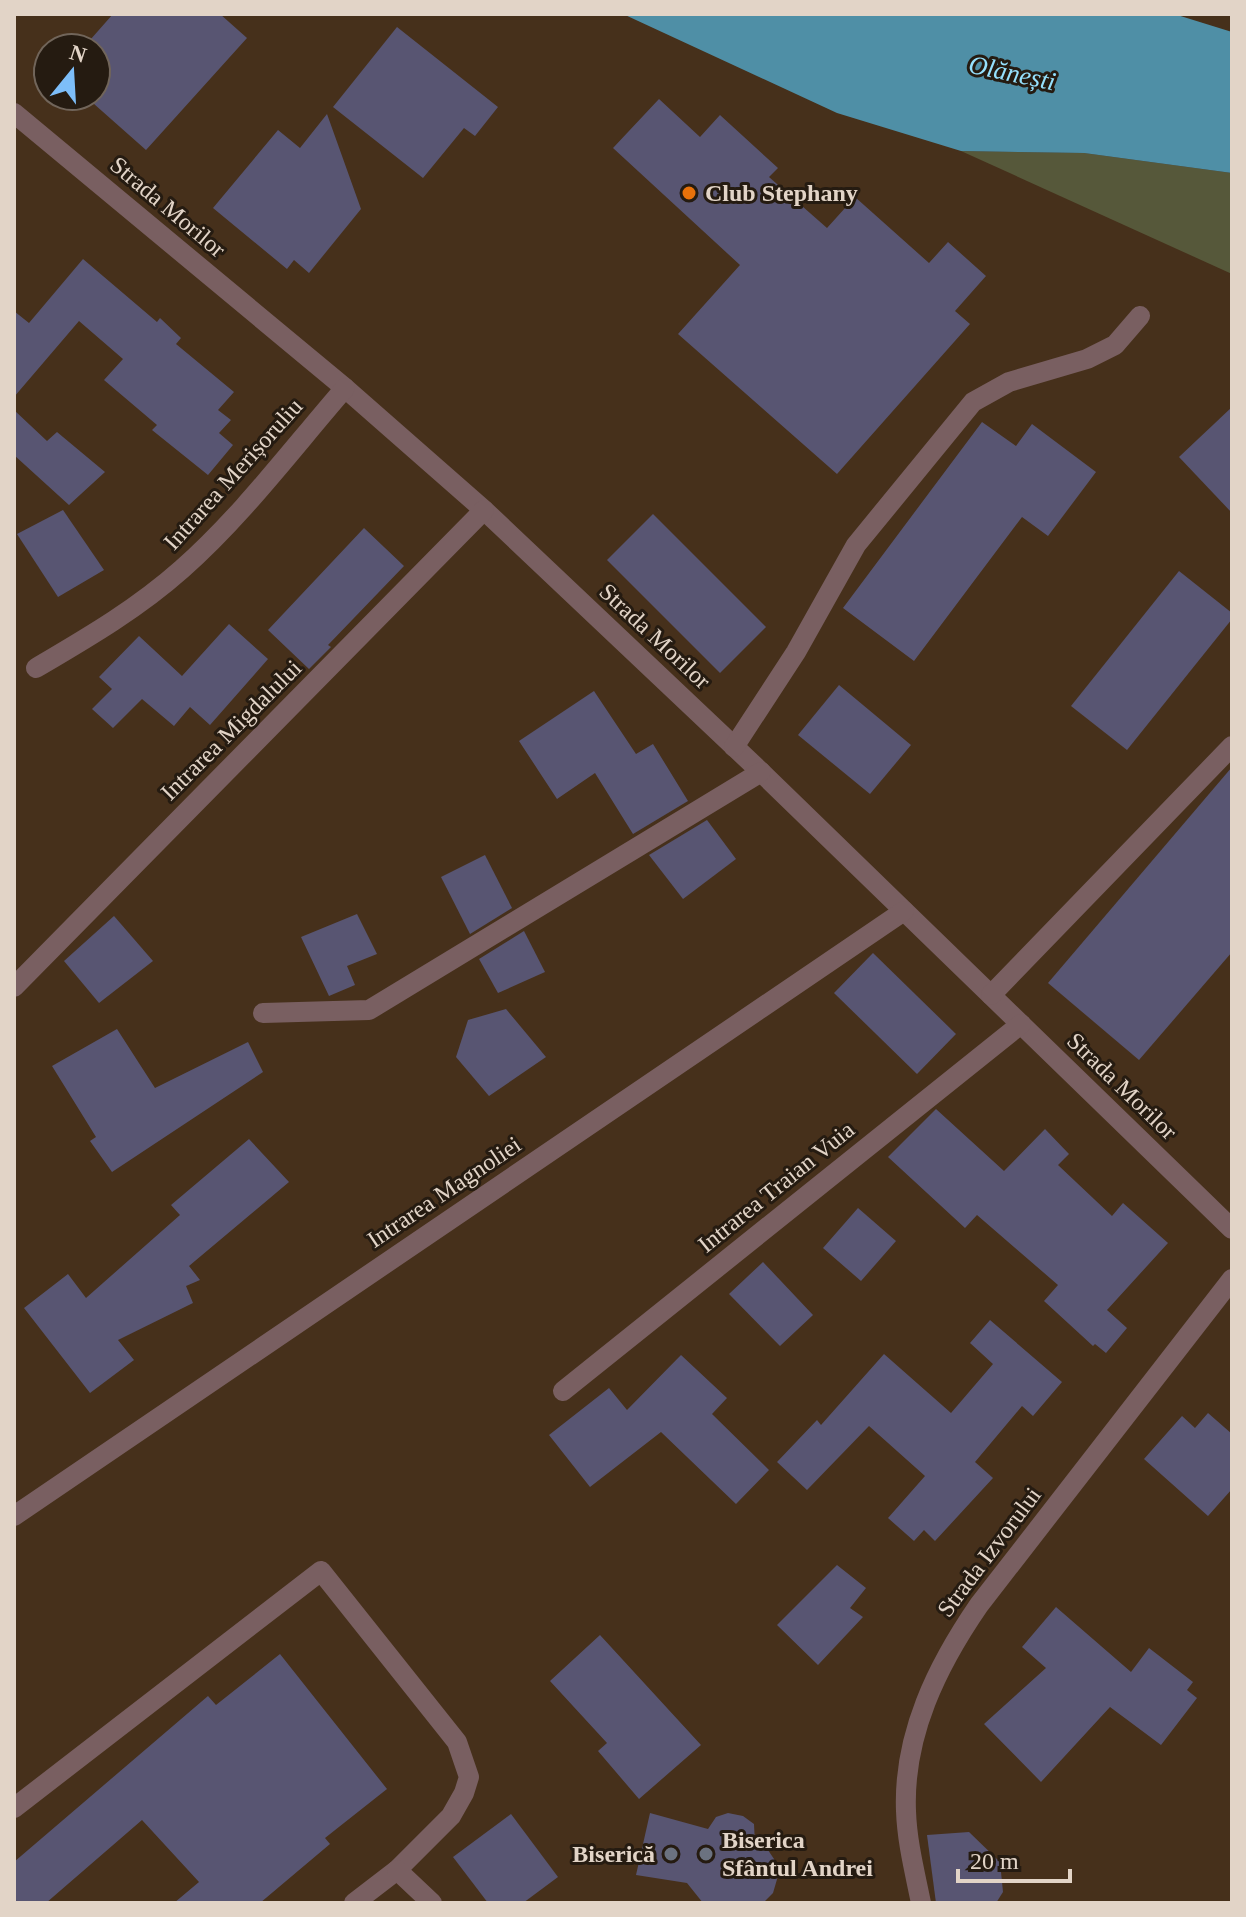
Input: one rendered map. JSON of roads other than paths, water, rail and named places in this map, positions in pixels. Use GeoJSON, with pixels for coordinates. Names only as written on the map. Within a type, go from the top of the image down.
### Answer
{"type":"FeatureCollection","features":[{"type":"Feature","properties":{"kind":"street","name":"Strada Morilor"},"geometry":{"type":"LineString","coordinates":[[14,113],[345,388],[484,510],[761,772],[1232,1229]]}},
{"type":"Feature","properties":{"kind":"street"},"geometry":{"type":"LineString","coordinates":[[734,747],[796,652],[856,545],[973,402],[1009,382],[1087,359],[1115,345],[1140,316]]}},
{"type":"Feature","properties":{"kind":"street","name":"Intrarea Merișoruliu"},"geometry":{"type":"LineString","coordinates":[[36,668],[123,616],[181,570],[217,536],[345,388]]}},
{"type":"Feature","properties":{"kind":"street","name":"Intrarea Migdalului"},"geometry":{"type":"LineString","coordinates":[[14,987],[484,510]]}},
{"type":"Feature","properties":{"kind":"street"},"geometry":{"type":"LineString","coordinates":[[991,995],[1232,746]]}},
{"type":"Feature","properties":{"kind":"street"},"geometry":{"type":"LineString","coordinates":[[263,1013],[369,1010],[761,772]]}},
{"type":"Feature","properties":{"kind":"street","name":"Intrarea Magnoliei"},"geometry":{"type":"LineString","coordinates":[[14,1516],[904,911]]}},
{"type":"Feature","properties":{"kind":"street","name":"Intrarea Traian Vuia"},"geometry":{"type":"LineString","coordinates":[[563,1391],[1021,1024]]}},
{"type":"Feature","properties":{"kind":"street","name":"Strada Izvorului"},"geometry":{"type":"LineString","coordinates":[[921,1903],[906,1811],[907,1774],[913,1741],[929,1692],[950,1646],[988,1592],[1232,1279]]}},
{"type":"Feature","properties":{"kind":"street"},"geometry":{"type":"LineString","coordinates":[[14,1808],[321,1571],[457,1742],[469,1777],[451,1816],[397,1870],[354,1903]]}},
{"type":"Feature","properties":{"kind":"street"},"geometry":{"type":"LineString","coordinates":[[397,1870],[432,1903]]}},
{"type":"Feature","properties":{"kind":"water","name":"Olănești"},"geometry":{"type":"Polygon","coordinates":[[[623,14],[1174,14],[1232,32],[1232,173],[1084,153],[961,151],[837,113],[623,14]]]}},
{"type":"Feature","properties":{"kind":"place","name":"Club Stephany"},"geometry":{"type":"Point","coordinates":[689,193]}},
{"type":"Feature","properties":{"kind":"place","name":"Biserică"},"geometry":{"type":"Point","coordinates":[671,1854]}},
{"type":"Feature","properties":{"kind":"place","name":"Biserica Sfântul Andrei"},"geometry":{"type":"Point","coordinates":[706,1854]}}]}
